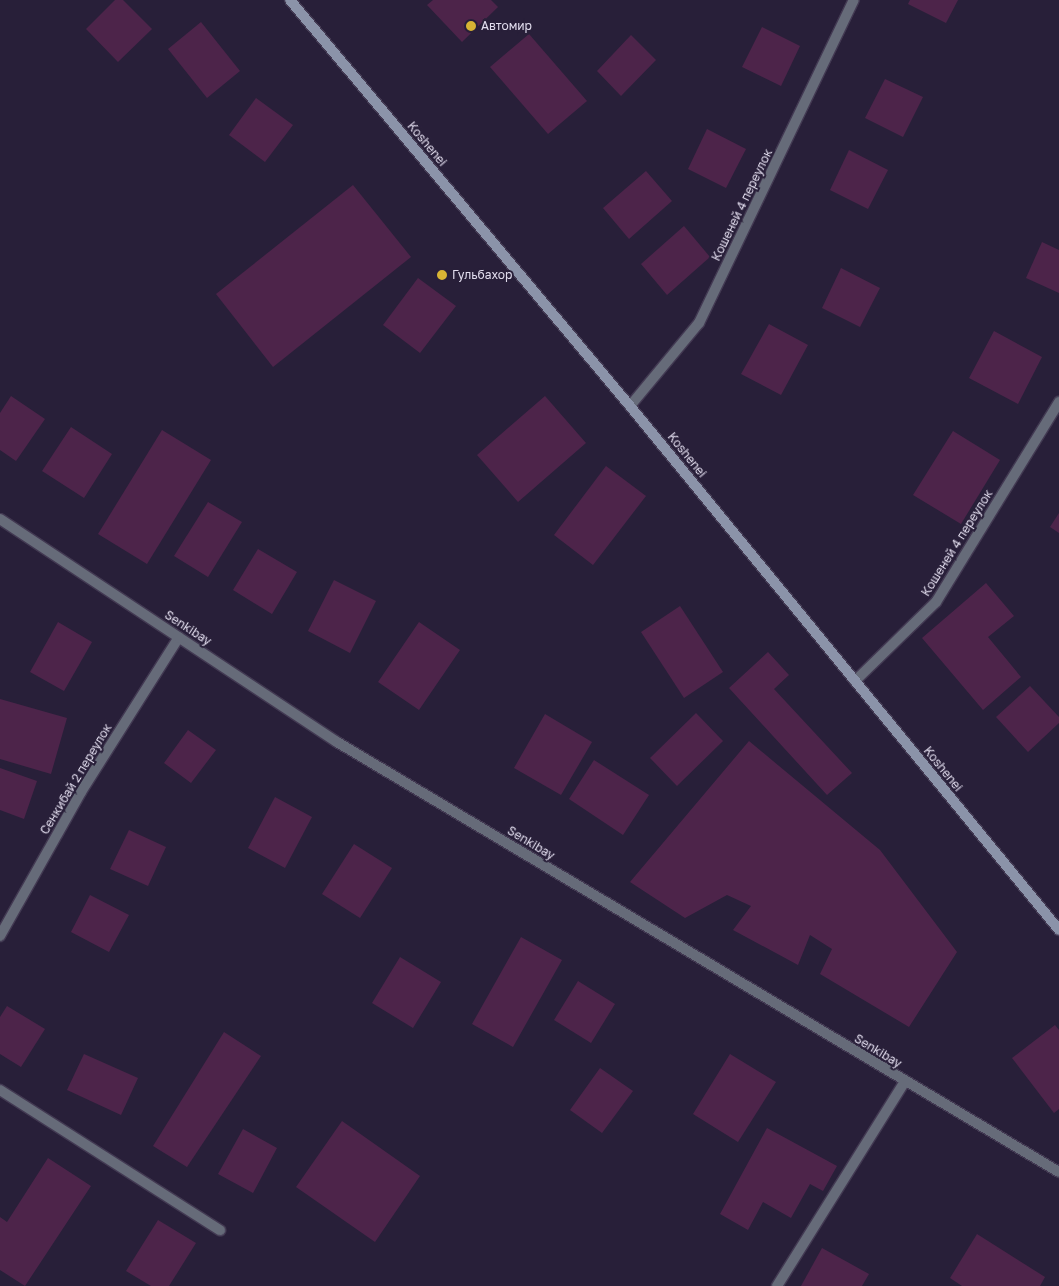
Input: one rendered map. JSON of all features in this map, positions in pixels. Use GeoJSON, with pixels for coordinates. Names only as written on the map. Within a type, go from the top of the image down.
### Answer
{"type":"FeatureCollection","features":[{"type":"Feature","properties":{"kind":"main road","name":"Koshenei"},"geometry":{"type":"LineString","coordinates":[[290,0],[630,406],[1059,930]]}},
{"type":"Feature","properties":{"kind":"street","name":"Кошеней 4 переулок"},"geometry":{"type":"LineString","coordinates":[[630,406],[700,323],[854,0]]}},
{"type":"Feature","properties":{"kind":"street","name":"Кошеней 4 переулок"},"geometry":{"type":"LineString","coordinates":[[855,681],[936,602],[1059,402]]}},
{"type":"Feature","properties":{"kind":"street","name":"Senkibay"},"geometry":{"type":"LineString","coordinates":[[0,518],[346,747],[1059,1172]]}},
{"type":"Feature","properties":{"kind":"street","name":"Сенкибай 2 переулок"},"geometry":{"type":"LineString","coordinates":[[0,936],[81,792],[179,637]]}},
{"type":"Feature","properties":{"kind":"street"},"geometry":{"type":"LineString","coordinates":[[777,1286],[905,1081]]}},
{"type":"Feature","properties":{"kind":"street"},"geometry":{"type":"LineString","coordinates":[[0,1090],[220,1230]]}},
{"type":"Feature","properties":{"kind":"building"},"geometry":{"type":"Polygon","coordinates":[[[115,0],[123,0],[152,29],[118,62],[86,29],[115,0]]]}},
{"type":"Feature","properties":{"kind":"building"},"geometry":{"type":"Polygon","coordinates":[[[433,0],[491,0],[498,7],[462,42],[427,5],[433,0]]]}},
{"type":"Feature","properties":{"kind":"building"},"geometry":{"type":"Polygon","coordinates":[[[910,0],[958,0],[946,23],[908,4],[910,0]]]}},
{"type":"Feature","properties":{"kind":"building"},"geometry":{"type":"Polygon","coordinates":[[[201,22],[240,71],[207,98],[168,49],[201,22]]]}},
{"type":"Feature","properties":{"kind":"building"},"geometry":{"type":"Polygon","coordinates":[[[762,27],[800,46],[781,86],[742,67],[762,27]]]}},
{"type":"Feature","properties":{"kind":"building"},"geometry":{"type":"Polygon","coordinates":[[[529,34],[587,101],[548,134],[490,67],[529,34]]]}},
{"type":"Feature","properties":{"kind":"building"},"geometry":{"type":"Polygon","coordinates":[[[631,35],[656,60],[621,96],[597,71],[631,35]]]}},
{"type":"Feature","properties":{"kind":"building"},"geometry":{"type":"Polygon","coordinates":[[[885,79],[923,97],[903,137],[865,118],[885,79]]]}},
{"type":"Feature","properties":{"kind":"building"},"geometry":{"type":"Polygon","coordinates":[[[256,98],[293,125],[265,162],[229,135],[256,98]]]}},
{"type":"Feature","properties":{"kind":"building"},"geometry":{"type":"Polygon","coordinates":[[[707,129],[746,149],[726,188],[688,169],[707,129]]]}},
{"type":"Feature","properties":{"kind":"building"},"geometry":{"type":"Polygon","coordinates":[[[849,150],[888,170],[868,209],[830,190],[849,150]]]}},
{"type":"Feature","properties":{"kind":"building"},"geometry":{"type":"Polygon","coordinates":[[[646,171],[672,201],[629,239],[603,208],[646,171]]]}},
{"type":"Feature","properties":{"kind":"building"},"geometry":{"type":"Polygon","coordinates":[[[353,185],[411,257],[273,367],[216,294],[353,185]]]}},
{"type":"Feature","properties":{"kind":"building"},"geometry":{"type":"Polygon","coordinates":[[[684,226],[710,257],[667,295],[641,264],[684,226]]]}},
{"type":"Feature","properties":{"kind":"building"},"geometry":{"type":"Polygon","coordinates":[[[1042,242],[1059,250],[1059,293],[1026,278],[1042,242]]]}},
{"type":"Feature","properties":{"kind":"building"},"geometry":{"type":"Polygon","coordinates":[[[841,268],[880,288],[860,327],[822,308],[841,268]]]}},
{"type":"Feature","properties":{"kind":"building"},"geometry":{"type":"Polygon","coordinates":[[[418,278],[456,306],[420,353],[383,325],[418,278]]]}},
{"type":"Feature","properties":{"kind":"building"},"geometry":{"type":"Polygon","coordinates":[[[769,324],[808,345],[781,395],[741,374],[769,324]]]}},
{"type":"Feature","properties":{"kind":"building"},"geometry":{"type":"Polygon","coordinates":[[[994,331],[1042,357],[1018,404],[969,378],[994,331]]]}},
{"type":"Feature","properties":{"kind":"building"},"geometry":{"type":"Polygon","coordinates":[[[11,396],[45,419],[16,461],[0,450],[0,413],[11,396]]]}},
{"type":"Feature","properties":{"kind":"building"},"geometry":{"type":"Polygon","coordinates":[[[545,396],[586,443],[518,502],[477,455],[545,396]]]}},
{"type":"Feature","properties":{"kind":"building"},"geometry":{"type":"Polygon","coordinates":[[[71,427],[112,454],[84,498],[42,471],[71,427]]]}},
{"type":"Feature","properties":{"kind":"building"},"geometry":{"type":"Polygon","coordinates":[[[162,430],[211,460],[147,564],[98,534],[162,430]]]}},
{"type":"Feature","properties":{"kind":"building"},"geometry":{"type":"Polygon","coordinates":[[[953,431],[1000,460],[961,524],[913,495],[953,431]]]}},
{"type":"Feature","properties":{"kind":"building"},"geometry":{"type":"Polygon","coordinates":[[[606,466],[646,496],[593,565],[554,535],[606,466]]]}},
{"type":"Feature","properties":{"kind":"building"},"geometry":{"type":"Polygon","coordinates":[[[208,502],[242,522],[208,577],[174,556],[208,502]]]}},
{"type":"Feature","properties":{"kind":"building"},"geometry":{"type":"Polygon","coordinates":[[[1059,513],[1059,533],[1050,527],[1059,513]]]}},
{"type":"Feature","properties":{"kind":"building"},"geometry":{"type":"Polygon","coordinates":[[[258,549],[297,572],[272,614],[233,590],[258,549]]]}},
{"type":"Feature","properties":{"kind":"building"},"geometry":{"type":"Polygon","coordinates":[[[334,580],[376,601],[350,653],[308,631],[334,580]]]}},
{"type":"Feature","properties":{"kind":"building"},"geometry":{"type":"Polygon","coordinates":[[[986,583],[1014,616],[988,637],[1021,677],[983,710],[922,638],[986,583]]]}},
{"type":"Feature","properties":{"kind":"building"},"geometry":{"type":"Polygon","coordinates":[[[680,606],[723,672],[684,698],[641,632],[680,606]]]}},
{"type":"Feature","properties":{"kind":"building"},"geometry":{"type":"Polygon","coordinates":[[[58,622],[92,642],[64,691],[30,672],[58,622]]]}},
{"type":"Feature","properties":{"kind":"building"},"geometry":{"type":"Polygon","coordinates":[[[419,622],[460,650],[419,710],[378,682],[419,622]]]}},
{"type":"Feature","properties":{"kind":"building"},"geometry":{"type":"Polygon","coordinates":[[[768,652],[789,675],[774,689],[852,773],[827,795],[729,688],[768,652]]]}},
{"type":"Feature","properties":{"kind":"building"},"geometry":{"type":"Polygon","coordinates":[[[1030,686],[1059,717],[1059,723],[1028,752],[996,717],[1030,686]]]}},
{"type":"Feature","properties":{"kind":"building"},"geometry":{"type":"Polygon","coordinates":[[[0,699],[67,718],[51,774],[0,759],[0,699]]]}},
{"type":"Feature","properties":{"kind":"building"},"geometry":{"type":"Polygon","coordinates":[[[696,713],[723,741],[677,786],[650,758],[696,713]]]}},
{"type":"Feature","properties":{"kind":"building"},"geometry":{"type":"Polygon","coordinates":[[[545,714],[592,742],[561,795],[514,768],[545,714]]]}},
{"type":"Feature","properties":{"kind":"building"},"geometry":{"type":"Polygon","coordinates":[[[188,730],[216,750],[191,783],[164,763],[188,730]]]}},
{"type":"Feature","properties":{"kind":"building"},"geometry":{"type":"Polygon","coordinates":[[[749,741],[880,850],[957,952],[909,1027],[820,974],[832,949],[810,935],[798,965],[733,930],[751,906],[727,895],[685,918],[630,882],[749,741]]]}},
{"type":"Feature","properties":{"kind":"building"},"geometry":{"type":"Polygon","coordinates":[[[594,760],[649,795],[623,835],[569,799],[594,760]]]}},
{"type":"Feature","properties":{"kind":"building"},"geometry":{"type":"Polygon","coordinates":[[[0,768],[37,781],[24,819],[0,810],[0,768]]]}},
{"type":"Feature","properties":{"kind":"building"},"geometry":{"type":"Polygon","coordinates":[[[275,797],[312,817],[285,868],[248,848],[275,797]]]}},
{"type":"Feature","properties":{"kind":"building"},"geometry":{"type":"Polygon","coordinates":[[[129,830],[166,847],[148,886],[110,869],[129,830]]]}},
{"type":"Feature","properties":{"kind":"building"},"geometry":{"type":"Polygon","coordinates":[[[354,844],[392,868],[360,918],[322,894],[354,844]]]}},
{"type":"Feature","properties":{"kind":"building"},"geometry":{"type":"Polygon","coordinates":[[[90,895],[129,915],[109,952],[71,932],[90,895]]]}},
{"type":"Feature","properties":{"kind":"building"},"geometry":{"type":"Polygon","coordinates":[[[521,937],[562,960],[513,1047],[472,1024],[521,937]]]}},
{"type":"Feature","properties":{"kind":"building"},"geometry":{"type":"Polygon","coordinates":[[[400,957],[441,982],[413,1028],[372,1003],[400,957]]]}},
{"type":"Feature","properties":{"kind":"building"},"geometry":{"type":"Polygon","coordinates":[[[578,981],[615,1004],[591,1043],[554,1020],[578,981]]]}},
{"type":"Feature","properties":{"kind":"building"},"geometry":{"type":"Polygon","coordinates":[[[7,1006],[45,1029],[21,1067],[0,1054],[0,1017],[7,1006]]]}},
{"type":"Feature","properties":{"kind":"building"},"geometry":{"type":"Polygon","coordinates":[[[1055,1025],[1059,1030],[1059,1109],[1054,1113],[1012,1058],[1055,1025]]]}},
{"type":"Feature","properties":{"kind":"building"},"geometry":{"type":"Polygon","coordinates":[[[224,1032],[261,1056],[187,1167],[153,1146],[224,1032]]]}},
{"type":"Feature","properties":{"kind":"building"},"geometry":{"type":"Polygon","coordinates":[[[84,1054],[138,1078],[121,1115],[67,1090],[84,1054]]]}},
{"type":"Feature","properties":{"kind":"building"},"geometry":{"type":"Polygon","coordinates":[[[730,1054],[776,1082],[738,1142],[693,1114],[730,1054]]]}},
{"type":"Feature","properties":{"kind":"building"},"geometry":{"type":"Polygon","coordinates":[[[600,1068],[633,1091],[602,1133],[570,1110],[600,1068]]]}},
{"type":"Feature","properties":{"kind":"building"},"geometry":{"type":"Polygon","coordinates":[[[342,1121],[420,1176],[375,1242],[296,1187],[342,1121]]]}},
{"type":"Feature","properties":{"kind":"building"},"geometry":{"type":"Polygon","coordinates":[[[767,1128],[837,1166],[823,1191],[810,1184],[791,1218],[763,1202],[748,1230],[720,1214],[767,1128]]]}},
{"type":"Feature","properties":{"kind":"building"},"geometry":{"type":"Polygon","coordinates":[[[243,1129],[277,1148],[253,1193],[218,1174],[243,1129]]]}},
{"type":"Feature","properties":{"kind":"building"},"geometry":{"type":"Polygon","coordinates":[[[48,1158],[91,1186],[25,1286],[0,1270],[0,1217],[7,1222],[48,1158]]]}},
{"type":"Feature","properties":{"kind":"building"},"geometry":{"type":"Polygon","coordinates":[[[158,1220],[196,1243],[169,1286],[151,1286],[126,1271],[158,1220]]]}},
{"type":"Feature","properties":{"kind":"building"},"geometry":{"type":"Polygon","coordinates":[[[977,1234],[1045,1277],[1040,1286],[962,1286],[950,1278],[977,1234]]]}},
{"type":"Feature","properties":{"kind":"building"},"geometry":{"type":"Polygon","coordinates":[[[822,1248],[869,1274],[862,1286],[801,1286],[822,1248]]]}},
{"type":"Feature","properties":{"kind":"place","name":"Автомир"},"geometry":{"type":"Point","coordinates":[471,26]}},
{"type":"Feature","properties":{"kind":"place","name":"Гульбахор"},"geometry":{"type":"Point","coordinates":[442,275]}}]}
